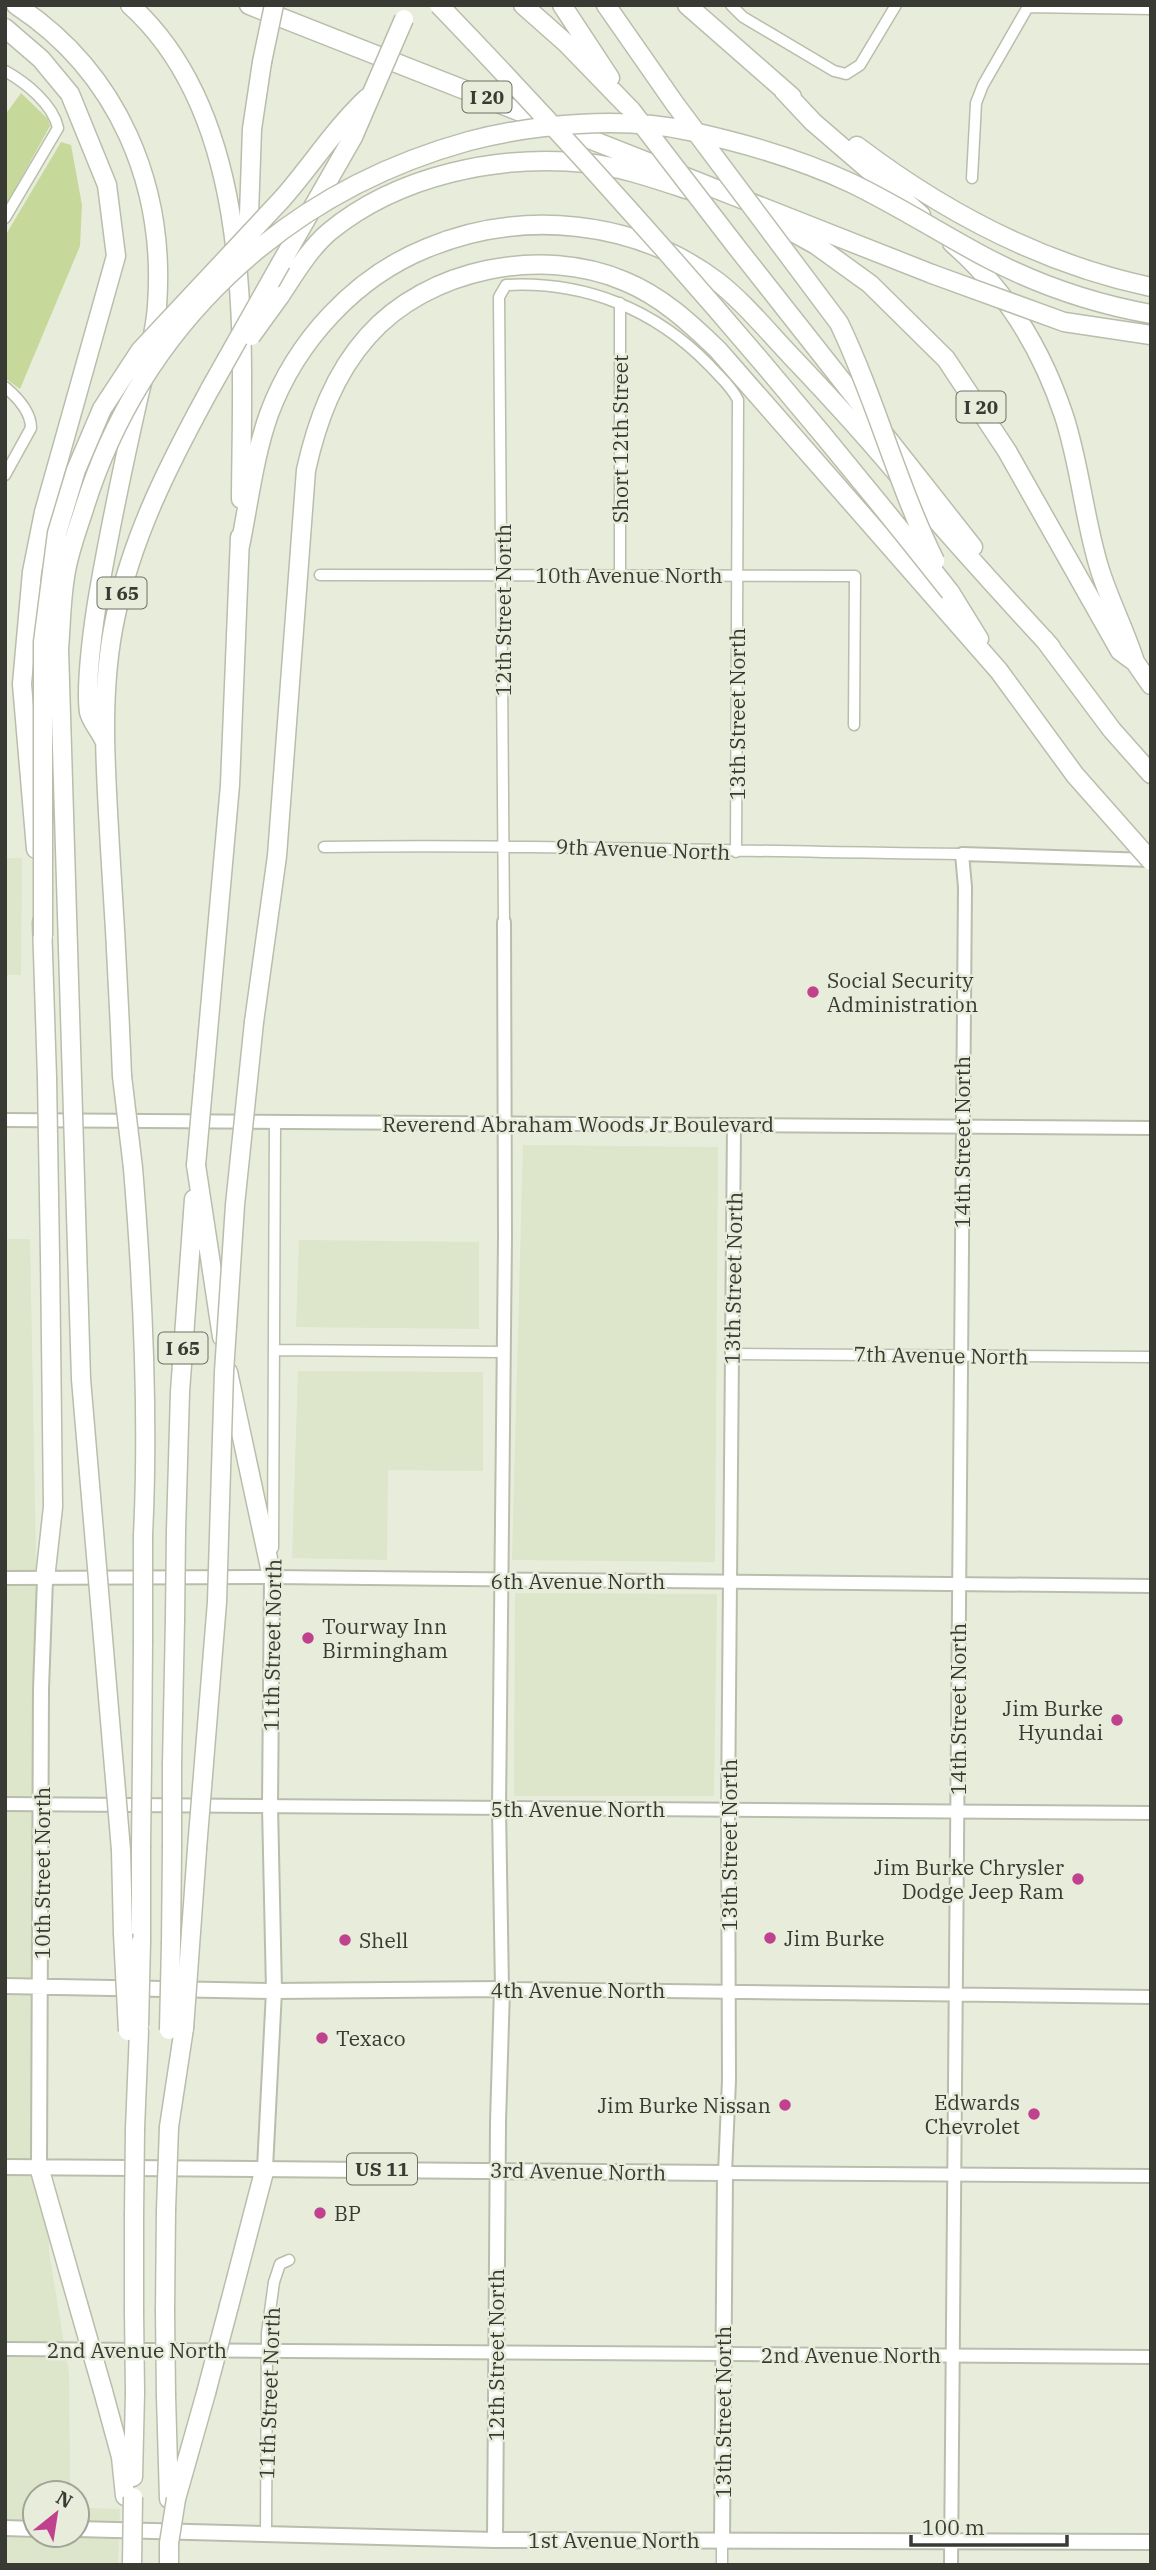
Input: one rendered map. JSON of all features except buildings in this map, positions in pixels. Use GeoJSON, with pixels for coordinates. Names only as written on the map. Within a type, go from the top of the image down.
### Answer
{"type":"FeatureCollection","features":[{"type":"Feature","properties":{"kind":"highway"},"geometry":{"type":"LineString","coordinates":[[16,5],[46,25],[78,55],[114,107],[138,155],[149,194],[156,239],[157,307],[105,549],[95,620],[89,713],[104,740]]}},
{"type":"Feature","properties":{"kind":"highway"},"geometry":{"type":"LineString","coordinates":[[130,5],[159,38],[182,72],[209,127],[225,184],[241,320]]}},
{"type":"Feature","properties":{"kind":"highway","name":"I 20"},"geometry":{"type":"LineString","coordinates":[[249,5],[723,193],[816,245],[870,284],[946,359],[1007,451],[1120,651],[1135,662],[1151,685]]}},
{"type":"Feature","properties":{"kind":"highway","name":"I 65"},"geometry":{"type":"LineString","coordinates":[[173,2499],[166,2396],[165,2311],[169,2127],[176,2029],[171,1943],[172,1764],[180,1392],[196,1165],[230,785],[240,546],[241,320],[248,246],[252,129],[274,5]]}},
{"type":"Feature","properties":{"kind":"highway"},"geometry":{"type":"LineString","coordinates":[[439,5],[698,288],[852,470],[950,592]]}},
{"type":"Feature","properties":{"kind":"highway"},"geometry":{"type":"LineString","coordinates":[[523,5],[566,43],[631,110]]}},
{"type":"Feature","properties":{"kind":"highway"},"geometry":{"type":"LineString","coordinates":[[562,5],[631,110],[848,385],[1112,730],[1151,774]]}},
{"type":"Feature","properties":{"kind":"highway"},"geometry":{"type":"LineString","coordinates":[[606,5],[675,104],[839,323],[856,358],[915,519],[950,592],[999,671],[1075,775],[1151,860]]}},
{"type":"Feature","properties":{"kind":"highway"},"geometry":{"type":"LineString","coordinates":[[687,5],[783,90],[910,185],[972,222],[1082,268],[1151,287]]}},
{"type":"Feature","properties":{"kind":"highway","name":"I 65"},"geometry":{"type":"LineString","coordinates":[[132,2565],[129,2497],[135,2393],[136,2106],[133,2031],[141,1942],[143,1535],[147,1460],[140,1253],[134,1168],[122,1076],[104,740],[115,619],[146,516],[173,455],[353,138],[406,12]]}},
{"type":"Feature","properties":{"kind":"highway"},"geometry":{"type":"LineString","coordinates":[[5,28],[41,59],[70,94],[107,185],[116,256],[44,512],[32,572],[22,684],[43,936]]}},
{"type":"Feature","properties":{"kind":"highway"},"geometry":{"type":"LineString","coordinates":[[783,90],[813,122],[970,258],[1018,319],[1046,369],[1065,417],[1099,566],[1135,662]]}},
{"type":"Feature","properties":{"kind":"highway"},"geometry":{"type":"LineString","coordinates":[[45,1579],[53,1507],[43,936],[43,642],[57,533],[76,470],[103,410],[140,351],[282,199],[316,160],[342,122],[372,93]]}},
{"type":"Feature","properties":{"kind":"highway"},"geometry":{"type":"LineString","coordinates":[[133,2031],[123,1934],[121,1850],[81,1379],[60,649],[65,577],[92,483],[119,421],[156,359],[199,303],[270,238],[357,184],[441,149],[503,132],[566,124],[684,129],[779,155],[853,184],[992,261],[1095,301],[1151,314]]}},
{"type":"Feature","properties":{"kind":"highway"},"geometry":{"type":"LineString","coordinates":[[210,389],[328,233],[388,194],[449,173],[530,160],[589,163],[653,178],[758,213]]}},
{"type":"Feature","properties":{"kind":"highway"},"geometry":{"type":"LineString","coordinates":[[723,193],[1050,318],[1087,327],[1151,335]]}},
{"type":"Feature","properties":{"kind":"highway"},"geometry":{"type":"LineString","coordinates":[[240,546],[257,459],[280,389],[314,334],[356,291],[408,255],[470,233],[529,224],[591,228],[671,254],[729,291],[857,425],[950,537],[1051,647]]}},
{"type":"Feature","properties":{"kind":"highway"},"geometry":{"type":"LineString","coordinates":[[176,2029],[191,1932],[217,1602],[224,1371],[234,1205],[254,1022],[277,856],[306,470],[320,414],[367,337],[408,303],[457,279],[485,270],[543,264],[602,273],[652,295],[682,315],[718,350],[892,553],[999,671]]}},
{"type":"Feature","properties":{"kind":"highway"},"geometry":{"type":"LineString","coordinates":[[196,1165],[230,1384],[272,1577]]}},
{"type":"Feature","properties":{"kind":"highway"},"geometry":{"type":"LineString","coordinates":[[39,2167],[103,2391],[129,2497]]}},
{"type":"Feature","properties":{"kind":"highway"},"geometry":{"type":"LineString","coordinates":[[169,2565],[173,2499],[205,2393],[265,2168]]}},
{"type":"Feature","properties":{"kind":"main road"},"geometry":{"type":"LineString","coordinates":[[962,854],[1151,860]]}},
{"type":"Feature","properties":{"kind":"main road","name":"14th Street North"},"geometry":{"type":"LineString","coordinates":[[951,2565],[965,887],[962,854]]}},
{"type":"Feature","properties":{"kind":"main road"},"geometry":{"type":"LineString","coordinates":[[502,1989],[499,1808],[504,922]]}},
{"type":"Feature","properties":{"kind":"main road","name":"Reverend Abraham Woods Jr Boulevard"},"geometry":{"type":"LineString","coordinates":[[5,1120],[1151,1128]]}},
{"type":"Feature","properties":{"kind":"main road","name":"13th Street North"},"geometry":{"type":"LineString","coordinates":[[722,2540],[729,2083],[728,1810],[734,1125]]}},
{"type":"Feature","properties":{"kind":"main road","name":"6th Avenue North"},"geometry":{"type":"LineString","coordinates":[[5,1578],[272,1577],[1151,1586]]}},
{"type":"Feature","properties":{"kind":"main road","name":"11th Street North"},"geometry":{"type":"LineString","coordinates":[[265,2168],[274,1991],[270,1806],[272,1577]]}},
{"type":"Feature","properties":{"kind":"main road","name":"10th Street North"},"geometry":{"type":"LineString","coordinates":[[39,2167],[42,1986],[41,1689],[45,1579]]}},
{"type":"Feature","properties":{"kind":"main road","name":"5th Avenue North"},"geometry":{"type":"LineString","coordinates":[[5,1804],[1151,1813]]}},
{"type":"Feature","properties":{"kind":"main road","name":"4th Avenue North"},"geometry":{"type":"LineString","coordinates":[[5,1986],[274,1991],[502,1989],[1151,1997]]}},
{"type":"Feature","properties":{"kind":"main road","name":"12th Street North"},"geometry":{"type":"LineString","coordinates":[[495,2540],[497,2170],[502,1989]]}},
{"type":"Feature","properties":{"kind":"main road","name":"3rd Avenue North"},"geometry":{"type":"LineString","coordinates":[[5,2167],[1151,2176]]}},
{"type":"Feature","properties":{"kind":"main road","name":"2nd Avenue North"},"geometry":{"type":"LineString","coordinates":[[5,2349],[1151,2357]]}},
{"type":"Feature","properties":{"kind":"main road","name":"1st Avenue North"},"geometry":{"type":"LineString","coordinates":[[91,2529],[495,2540],[1151,2542]]}},
{"type":"Feature","properties":{"kind":"street"},"geometry":{"type":"LineString","coordinates":[[732,5],[743,18],[834,71],[850,73],[860,65],[896,5]]}},
{"type":"Feature","properties":{"kind":"street"},"geometry":{"type":"LineString","coordinates":[[972,178],[976,103],[983,85],[1028,6],[1151,9]]}},
{"type":"Feature","properties":{"kind":"street"},"geometry":{"type":"LineString","coordinates":[[5,71],[38,96],[56,119],[58,128],[5,218]]}},
{"type":"Feature","properties":{"kind":"street","name":"13th Street North"},"geometry":{"type":"LineString","coordinates":[[499,297],[506,285],[541,285],[580,290],[620,303],[678,336],[730,387],[738,400],[736,852]]}},
{"type":"Feature","properties":{"kind":"street","name":"12th Street North"},"geometry":{"type":"LineString","coordinates":[[499,297],[504,922]]}},
{"type":"Feature","properties":{"kind":"street","name":"Short 12th Street"},"geometry":{"type":"LineString","coordinates":[[620,303],[620,575]]}},
{"type":"Feature","properties":{"kind":"street"},"geometry":{"type":"LineString","coordinates":[[5,387],[28,413],[31,428],[5,475]]}},
{"type":"Feature","properties":{"kind":"street","name":"10th Avenue North"},"geometry":{"type":"LineString","coordinates":[[320,575],[855,576],[854,725]]}},
{"type":"Feature","properties":{"kind":"street","name":"9th Avenue North"},"geometry":{"type":"LineString","coordinates":[[324,847],[504,845],[736,852],[962,854]]}},
{"type":"Feature","properties":{"kind":"street","name":"11th Street North"},"geometry":{"type":"LineString","coordinates":[[272,1577],[275,1122]]}},
{"type":"Feature","properties":{"kind":"street"},"geometry":{"type":"LineString","coordinates":[[274,1350],[502,1352]]}},
{"type":"Feature","properties":{"kind":"street","name":"7th Avenue North"},"geometry":{"type":"LineString","coordinates":[[732,1354],[1151,1357]]}},
{"type":"Feature","properties":{"kind":"street","name":"11th Street North"},"geometry":{"type":"LineString","coordinates":[[266,2533],[267,2333],[279,2264],[289,2260]]}},
{"type":"Feature","properties":{"kind":"street","name":"13th Street North"},"geometry":{"type":"LineString","coordinates":[[722,2540],[722,2565]]}},
{"type":"Feature","properties":{"kind":"shaded area"},"geometry":{"type":"Polygon","coordinates":[[[5,858],[22,858],[21,975],[5,975],[5,858]]]}},
{"type":"Feature","properties":{"kind":"shaded area"},"geometry":{"type":"Polygon","coordinates":[[[523,1145],[718,1147],[715,1562],[512,1560],[523,1145]]]}},
{"type":"Feature","properties":{"kind":"shaded area"},"geometry":{"type":"Polygon","coordinates":[[[5,1239],[30,1239],[49,2252],[69,2373],[70,2479],[21,2479],[21,2549],[91,2549],[91,2508],[120,2509],[118,2565],[5,2565],[5,1239]]]}},
{"type":"Feature","properties":{"kind":"shaded area"},"geometry":{"type":"Polygon","coordinates":[[[299,1240],[479,1242],[479,1329],[296,1327],[299,1240]]]}},
{"type":"Feature","properties":{"kind":"shaded area"},"geometry":{"type":"Polygon","coordinates":[[[298,1371],[483,1372],[483,1471],[388,1470],[387,1560],[292,1558],[298,1371]]]}},
{"type":"Feature","properties":{"kind":"shaded area"},"geometry":{"type":"Polygon","coordinates":[[[515,1593],[717,1594],[714,1796],[514,1796],[515,1593]]]}},
{"type":"Feature","properties":{"kind":"green space"},"geometry":{"type":"Polygon","coordinates":[[[21,93],[48,119],[50,126],[5,207],[5,115],[21,93]]]}},
{"type":"Feature","properties":{"kind":"green space"},"geometry":{"type":"Polygon","coordinates":[[[61,142],[71,145],[82,205],[80,246],[20,389],[5,378],[5,236],[61,142]]]}},
{"type":"Feature","properties":{"kind":"place","name":"Social Security Administration"},"geometry":{"type":"Point","coordinates":[813,992]}},
{"type":"Feature","properties":{"kind":"place","name":"Tourway Inn Birmingham"},"geometry":{"type":"Point","coordinates":[308,1638]}},
{"type":"Feature","properties":{"kind":"place","name":"Jim Burke Hyundai"},"geometry":{"type":"Point","coordinates":[1117,1720]}},
{"type":"Feature","properties":{"kind":"place","name":"Jim Burke Chrysler Dodge Jeep Ram"},"geometry":{"type":"Point","coordinates":[1078,1879]}},
{"type":"Feature","properties":{"kind":"place","name":"Jim Burke"},"geometry":{"type":"Point","coordinates":[770,1938]}},
{"type":"Feature","properties":{"kind":"place","name":"Shell"},"geometry":{"type":"Point","coordinates":[345,1940]}},
{"type":"Feature","properties":{"kind":"place","name":"Texaco"},"geometry":{"type":"Point","coordinates":[322,2038]}},
{"type":"Feature","properties":{"kind":"place","name":"Jim Burke Nissan"},"geometry":{"type":"Point","coordinates":[785,2105]}},
{"type":"Feature","properties":{"kind":"place","name":"Edwards Chevrolet"},"geometry":{"type":"Point","coordinates":[1034,2114]}},
{"type":"Feature","properties":{"kind":"place","name":"BP"},"geometry":{"type":"Point","coordinates":[320,2213]}}]}
